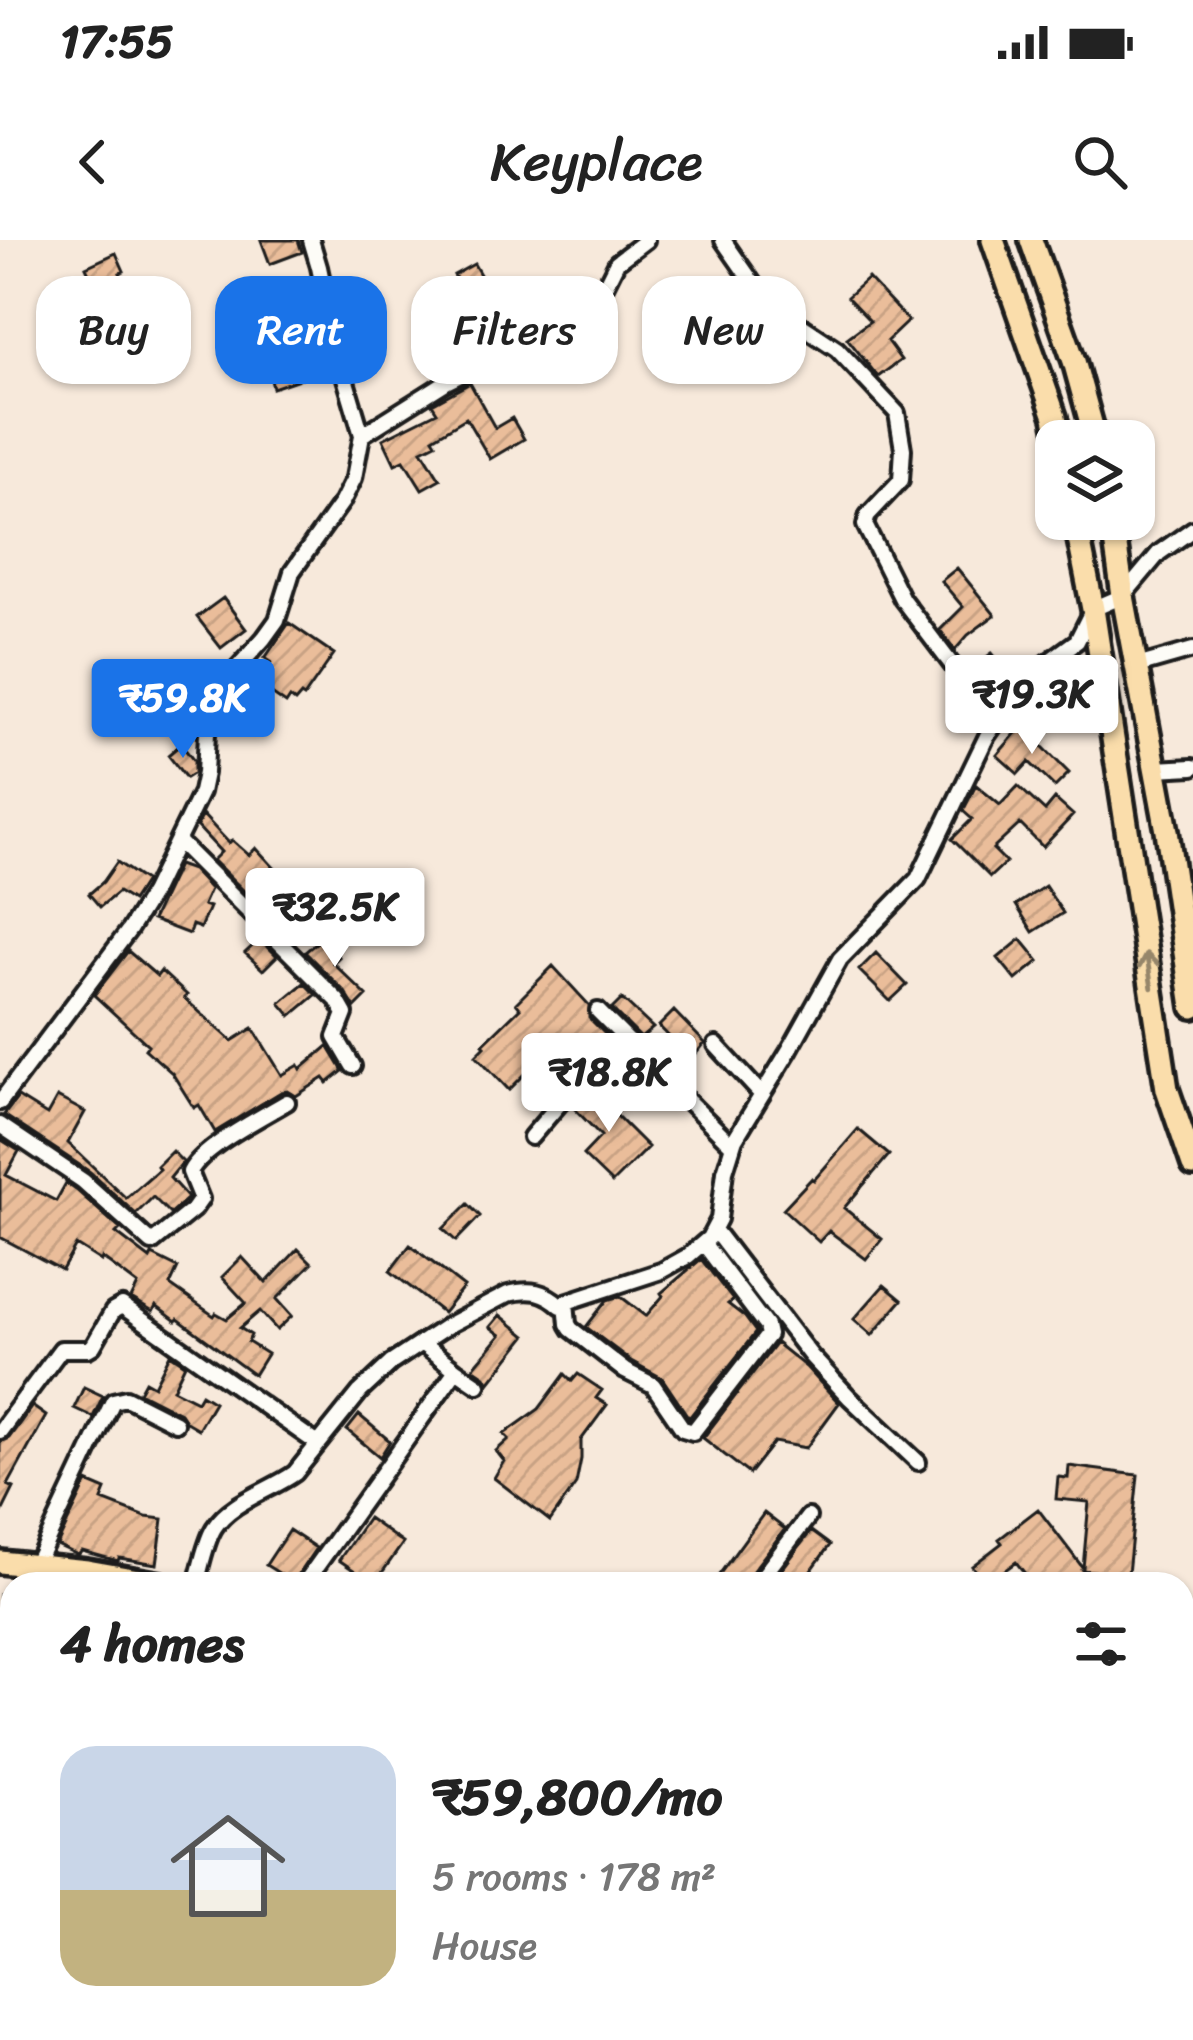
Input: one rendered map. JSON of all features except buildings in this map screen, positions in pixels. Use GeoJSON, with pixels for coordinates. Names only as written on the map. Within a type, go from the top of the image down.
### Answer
{"type":"FeatureCollection","features":[{"type":"Feature","properties":{"kind":"main road"},"geometry":{"type":"LineString","coordinates":[[993,240],[1056,420]]}},
{"type":"Feature","properties":{"kind":"main road"},"geometry":{"type":"LineString","coordinates":[[1031,240],[1090,420]]}},
{"type":"Feature","properties":{"kind":"main road"},"geometry":{"type":"LineString","coordinates":[[1080,540],[1167,1089],[1193,1165]]}},
{"type":"Feature","properties":{"kind":"main road"},"geometry":{"type":"LineString","coordinates":[[1115,540],[1193,1007]]}},
{"type":"Feature","properties":{"kind":"main road"},"geometry":{"type":"LineString","coordinates":[[0,1562],[77,1572]]}},
{"type":"Feature","properties":{"kind":"street"},"geometry":{"type":"LineString","coordinates":[[0,1102],[142,913],[201,792],[214,694],[277,620],[292,572],[354,478],[362,436],[311,240]]}},
{"type":"Feature","properties":{"kind":"street"},"geometry":{"type":"LineString","coordinates":[[362,436],[446,382],[576,327],[593,310],[617,262],[646,240]]}},
{"type":"Feature","properties":{"kind":"street"},"geometry":{"type":"LineString","coordinates":[[723,240],[766,302],[837,349],[897,413],[903,449],[901,480],[868,515],[866,526],[902,599],[996,723]]}},
{"type":"Feature","properties":{"kind":"street"},"geometry":{"type":"LineString","coordinates":[[200,1572],[214,1527],[246,1499],[295,1473],[360,1392],[421,1343],[508,1294],[535,1291],[561,1306],[662,1270],[704,1244],[715,1231],[732,1145],[840,959],[918,879],[960,788],[1015,695],[1077,641],[1093,609],[1123,596],[1160,553],[1193,529]]}},
{"type":"Feature","properties":{"kind":"street"},"geometry":{"type":"LineString","coordinates":[[1137,666],[1193,650]]}},
{"type":"Feature","properties":{"kind":"street"},"geometry":{"type":"LineString","coordinates":[[1156,769],[1193,767]]}},
{"type":"Feature","properties":{"kind":"street"},"geometry":{"type":"LineString","coordinates":[[178,841],[338,1000],[345,1014],[336,1037],[353,1066]]}},
{"type":"Feature","properties":{"kind":"street"},"geometry":{"type":"LineString","coordinates":[[598,1011],[732,1145]]}},
{"type":"Feature","properties":{"kind":"street"},"geometry":{"type":"LineString","coordinates":[[531,1137],[623,1038]]}},
{"type":"Feature","properties":{"kind":"street"},"geometry":{"type":"LineString","coordinates":[[716,1045],[762,1095]]}},
{"type":"Feature","properties":{"kind":"street"},"geometry":{"type":"LineString","coordinates":[[0,1125],[82,1181],[152,1244],[201,1199],[190,1172],[194,1163],[286,1102]]}},
{"type":"Feature","properties":{"kind":"street"},"geometry":{"type":"LineString","coordinates":[[715,1231],[812,1356],[918,1462]]}},
{"type":"Feature","properties":{"kind":"street"},"geometry":{"type":"LineString","coordinates":[[566,1302],[572,1329],[625,1371],[649,1382],[683,1429],[693,1432],[769,1330],[704,1244]]}},
{"type":"Feature","properties":{"kind":"street"},"geometry":{"type":"LineString","coordinates":[[0,1430],[61,1349],[93,1346],[113,1310],[122,1306],[318,1444]]}},
{"type":"Feature","properties":{"kind":"street"},"geometry":{"type":"LineString","coordinates":[[421,1343],[478,1384]]}},
{"type":"Feature","properties":{"kind":"street"},"geometry":{"type":"LineString","coordinates":[[313,1572],[456,1370]]}},
{"type":"Feature","properties":{"kind":"street"},"geometry":{"type":"LineString","coordinates":[[35,1566],[113,1401],[126,1398],[175,1423]]}},
{"type":"Feature","properties":{"kind":"street"},"geometry":{"type":"LineString","coordinates":[[771,1572],[808,1517]]}}]}
